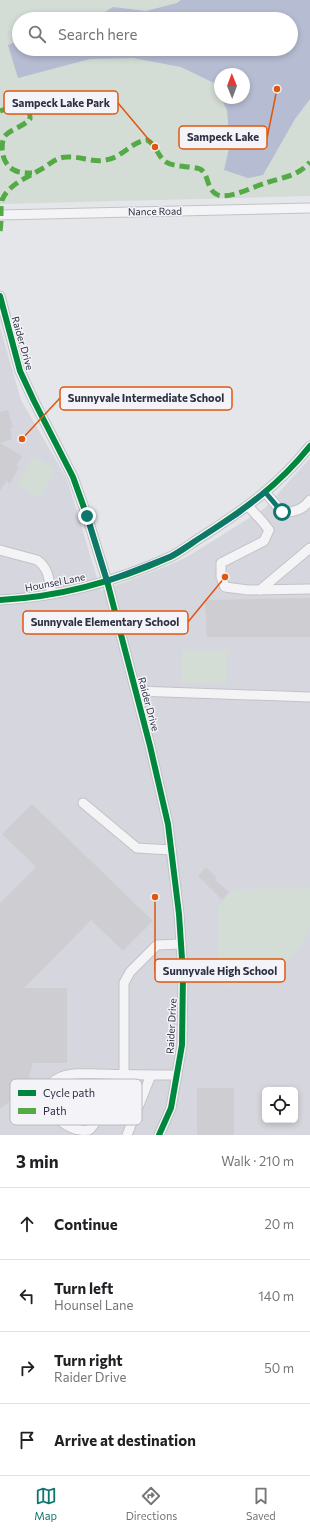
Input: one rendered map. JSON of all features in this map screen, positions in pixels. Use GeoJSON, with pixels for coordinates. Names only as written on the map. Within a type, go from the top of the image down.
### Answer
{"type":"FeatureCollection","features":[{"type":"Feature","properties":{"kind":"street","name":"Nance Road"},"geometry":{"type":"LineString","coordinates":[[0,215],[310,208]]}},
{"type":"Feature","properties":{"kind":"street","name":"Raider Drive"},"geometry":{"type":"LineString","coordinates":[[0,296],[20,370],[34,401],[73,477],[107,581],[150,746],[168,824],[179,914],[183,974],[182,1045],[171,1108],[159,1135]]}},
{"type":"Feature","properties":{"kind":"street","name":"Hounsel Lane"},"geometry":{"type":"LineString","coordinates":[[0,600],[52,594],[107,581],[171,556],[248,506],[293,467],[310,446]]}},
{"type":"Feature","properties":{"kind":"street"},"geometry":{"type":"LineString","coordinates":[[265,492],[282,512],[292,512],[305,508],[310,500]]}},
{"type":"Feature","properties":{"kind":"street"},"geometry":{"type":"LineString","coordinates":[[248,506],[269,530],[264,541],[221,563],[221,577],[225,587],[260,590],[310,589]]}},
{"type":"Feature","properties":{"kind":"street"},"geometry":{"type":"LineString","coordinates":[[260,590],[310,548]]}},
{"type":"Feature","properties":{"kind":"street"},"geometry":{"type":"LineString","coordinates":[[0,550],[37,560],[42,564],[48,573],[52,594]]}},
{"type":"Feature","properties":{"kind":"street"},"geometry":{"type":"LineString","coordinates":[[136,691],[310,697]]}},
{"type":"Feature","properties":{"kind":"street"},"geometry":{"type":"LineString","coordinates":[[83,803],[136,848],[171,850]]}},
{"type":"Feature","properties":{"kind":"street"},"geometry":{"type":"LineString","coordinates":[[124,1079],[124,983],[130,972],[157,945],[181,944]]}},
{"type":"Feature","properties":{"kind":"street"},"geometry":{"type":"LineString","coordinates":[[56,1079],[72,1074],[177,1075]]}},
{"type":"Feature","properties":{"kind":"street"},"geometry":{"type":"LineString","coordinates":[[142,1098],[151,1075]]}},
{"type":"Feature","properties":{"kind":"street"},"geometry":{"type":"LineString","coordinates":[[57,1125],[66,1133],[79,1135],[90,1130],[94,1125]]}},
{"type":"Feature","properties":{"kind":"street"},"geometry":{"type":"LineString","coordinates":[[127,1135],[131,1125]]}},
{"type":"Feature","properties":{"kind":"shaded area"},"geometry":{"type":"Polygon","coordinates":[[[0,0],[310,0],[310,196],[0,204],[0,0]]]}},
{"type":"Feature","properties":{"kind":"shaded area"},"geometry":{"type":"Polygon","coordinates":[[[0,327],[21,400],[67,479],[101,591],[187,557],[265,508],[310,458],[310,1135],[0,1135],[0,327]]]}},
{"type":"Feature","properties":{"kind":"shaded area"},"geometry":{"type":"Polygon","coordinates":[[[33,456],[56,469],[40,498],[17,485],[33,456]]]}},
{"type":"Feature","properties":{"kind":"shaded area"},"geometry":{"type":"Polygon","coordinates":[[[182,649],[227,650],[227,683],[181,683],[182,649]]]}},
{"type":"Feature","properties":{"kind":"shaded area"},"geometry":{"type":"Polygon","coordinates":[[[310,888],[310,925],[301,946],[294,955],[276,969],[256,980],[239,985],[218,985],[218,905],[235,889],[310,888]]]}},
{"type":"Feature","properties":{"kind":"water"},"geometry":{"type":"Polygon","coordinates":[[[181,0],[310,0],[310,99],[295,119],[263,175],[248,178],[224,170],[230,144],[227,110],[224,104],[250,104],[250,68],[214,68],[214,83],[181,67],[133,58],[90,59],[18,78],[8,45],[12,44],[12,56],[298,56],[298,12],[105,12],[113,7],[146,11],[177,3],[181,0]]]}},
{"type":"Feature","properties":{"kind":"building"},"geometry":{"type":"Polygon","coordinates":[[[8,410],[13,427],[10,428],[12,439],[0,443],[0,412],[8,410]]]}},
{"type":"Feature","properties":{"kind":"building"},"geometry":{"type":"Polygon","coordinates":[[[0,443],[22,456],[16,466],[19,467],[10,484],[6,481],[0,491],[0,443]]]}},
{"type":"Feature","properties":{"kind":"building"},"geometry":{"type":"Polygon","coordinates":[[[310,598],[310,637],[207,637],[205,600],[310,598]]]}},
{"type":"Feature","properties":{"kind":"building"},"geometry":{"type":"Polygon","coordinates":[[[32,804],[153,921],[123,951],[91,920],[24,988],[67,988],[67,1063],[33,1063],[29,1076],[32,1079],[10,1079],[10,1101],[0,1109],[0,903],[36,867],[2,834],[32,804]]]}},
{"type":"Feature","properties":{"kind":"building"},"geometry":{"type":"Polygon","coordinates":[[[206,867],[217,878],[215,880],[229,892],[222,900],[198,876],[206,867]]]}},
{"type":"Feature","properties":{"kind":"building"},"geometry":{"type":"Polygon","coordinates":[[[197,1088],[234,1088],[234,1135],[197,1135],[197,1088]]]}},
{"type":"Feature","properties":{"kind":"marked path"},"geometry":{"type":"LineString","coordinates":[[0,111],[15,106],[20,106],[27,109],[30,119],[4,137],[2,151],[7,164],[14,170],[18,172],[32,173]]}},
{"type":"Feature","properties":{"kind":"marked path"},"geometry":{"type":"LineString","coordinates":[[0,231],[1,204],[5,194],[21,180],[55,160],[64,157],[96,161],[106,160],[117,156],[137,143],[147,140],[153,145],[163,160],[169,164],[192,167],[203,171],[213,191],[221,196],[241,192],[292,175],[302,170],[310,162]]}},
{"type":"Feature","properties":{"kind":"cycle path"},"geometry":{"type":"LineString","coordinates":[[0,296],[20,371],[73,477],[87,516],[107,581],[150,746],[168,824],[179,914],[183,974],[182,1045],[171,1108],[159,1135]]}},
{"type":"Feature","properties":{"kind":"cycle path"},"geometry":{"type":"LineString","coordinates":[[0,600],[44,595],[87,586],[150,566],[170,557],[261,496],[286,473],[310,446]]}},
{"type":"Feature","properties":{"kind":"place","name":"Sampeck Lake"},"geometry":{"type":"Point","coordinates":[277,89]}},
{"type":"Feature","properties":{"kind":"place","name":"Sampeck Lake Park"},"geometry":{"type":"Point","coordinates":[155,147]}},
{"type":"Feature","properties":{"kind":"place","name":"Sunnyvale Intermediate School"},"geometry":{"type":"Point","coordinates":[22,439]}},
{"type":"Feature","properties":{"kind":"place","name":"Sunnyvale Elementary School"},"geometry":{"type":"Point","coordinates":[225,577]}},
{"type":"Feature","properties":{"kind":"place","name":"Sunnyvale High School"},"geometry":{"type":"Point","coordinates":[155,897]}},
{"type":"Feature","properties":{"kind":"route"},"geometry":{"type":"LineString","coordinates":[[87,516],[107,581],[171,556],[236,515],[265,492],[282,512]]}}]}
